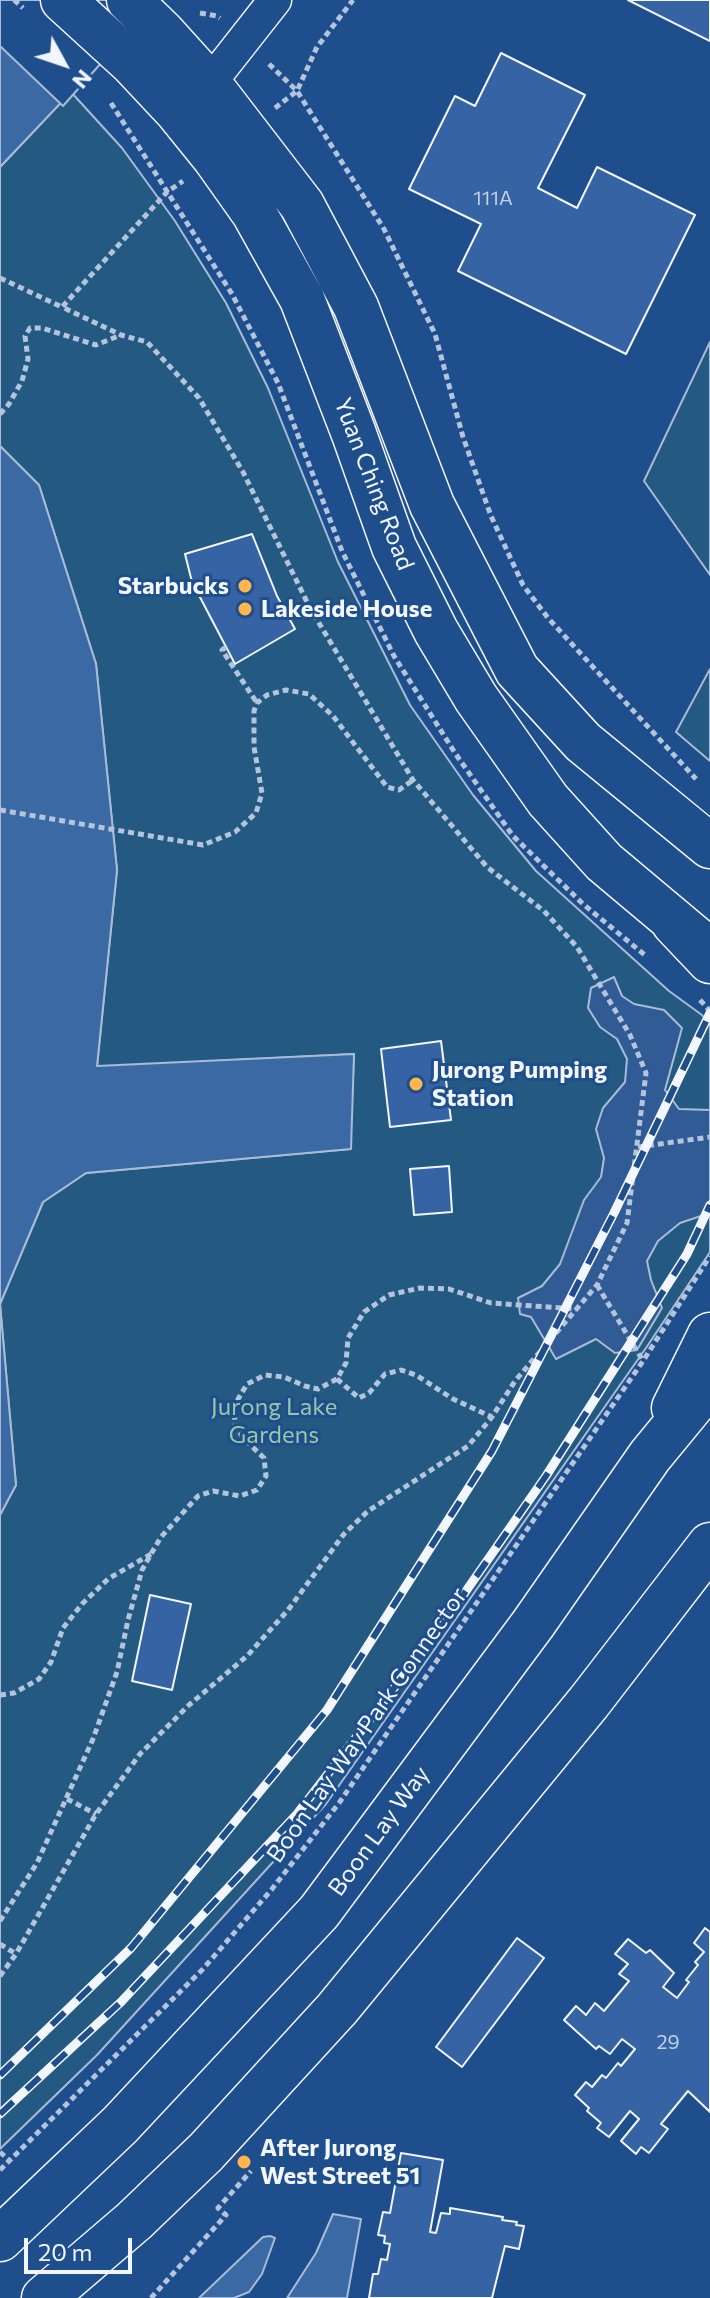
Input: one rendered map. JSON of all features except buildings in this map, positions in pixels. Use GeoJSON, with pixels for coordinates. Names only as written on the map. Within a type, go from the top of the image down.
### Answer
{"type":"FeatureCollection","features":[{"type":"Feature","properties":{"kind":"main road","name":"Yuan Ching Road"},"geometry":{"type":"LineString","coordinates":[[63,0],[118,51],[193,97],[302,205],[356,307],[432,505],[517,670],[583,742],[710,846]]}},
{"type":"Feature","properties":{"kind":"main road","name":"Yuan Ching Road"},"geometry":{"type":"LineString","coordinates":[[138,9],[193,97],[215,158],[254,213],[302,299],[394,547],[436,631],[476,698],[548,800],[604,862],[710,951]]}},
{"type":"Feature","properties":{"kind":"main road"},"geometry":{"type":"LineString","coordinates":[[674,923],[710,961]]}},
{"type":"Feature","properties":{"kind":"main road"},"geometry":{"type":"LineString","coordinates":[[650,1456],[710,1335]]}},
{"type":"Feature","properties":{"kind":"main road","name":"Boon Lay Way"},"geometry":{"type":"LineString","coordinates":[[0,2239],[120,2125],[319,1912],[533,1624],[650,1456],[710,1383]]}},
{"type":"Feature","properties":{"kind":"main road"},"geometry":{"type":"LineString","coordinates":[[44,2298],[134,2221],[206,2152],[337,2009],[589,1702],[710,1545]]}},
{"type":"Feature","properties":{"kind":"street"},"geometry":{"type":"LineString","coordinates":[[193,97],[275,0]]}},
{"type":"Feature","properties":{"kind":"path"},"geometry":{"type":"LineString","coordinates":[[353,0],[317,47],[297,91],[384,229],[435,334],[463,437],[491,516],[523,585],[548,618],[706,791]]}},
{"type":"Feature","properties":{"kind":"path"},"geometry":{"type":"LineString","coordinates":[[106,94],[232,294],[278,383],[342,551]]}},
{"type":"Feature","properties":{"kind":"path"},"geometry":{"type":"LineString","coordinates":[[62,307],[167,192]]}},
{"type":"Feature","properties":{"kind":"path"},"geometry":{"type":"LineString","coordinates":[[0,278],[121,335],[147,342],[199,398],[243,472],[310,608],[413,780],[487,867],[544,911],[577,947],[630,1035],[646,1073],[627,1223],[597,1285],[515,1381],[492,1417],[468,1446],[368,1511],[344,1534],[288,1610],[247,1656],[189,1705],[140,1754],[96,1814],[16,1954],[0,1976]]}},
{"type":"Feature","properties":{"kind":"path"},"geometry":{"type":"LineString","coordinates":[[0,414],[22,381],[28,359],[25,336],[30,328],[42,328],[96,345],[121,335]]}},
{"type":"Feature","properties":{"kind":"path"},"geometry":{"type":"LineString","coordinates":[[226,647],[222,650],[257,703]]}},
{"type":"Feature","properties":{"kind":"path"},"geometry":{"type":"LineString","coordinates":[[0,810],[203,845],[235,832],[256,813],[262,793],[254,747],[257,703],[267,695],[286,690],[309,694],[333,716],[387,787],[399,790],[413,780]]}},
{"type":"Feature","properties":{"kind":"path"},"geometry":{"type":"LineString","coordinates":[[638,1147],[710,1137]]}},
{"type":"Feature","properties":{"kind":"path","name":"Boon Lay Way Park Connector"},"geometry":{"type":"LineString","coordinates":[[0,2170],[203,1969],[272,1889],[339,1803],[643,1361],[710,1256]]}},
{"type":"Feature","properties":{"kind":"path"},"geometry":{"type":"LineString","coordinates":[[597,1285],[643,1361]]}},
{"type":"Feature","properties":{"kind":"path"},"geometry":{"type":"LineString","coordinates":[[0,1921],[37,1863],[93,1739],[117,1672],[142,1570],[161,1537],[198,1496],[213,1491],[240,1496],[257,1490],[266,1476],[264,1458],[243,1438],[235,1424],[234,1406],[247,1384],[265,1375],[284,1377],[318,1389],[337,1379],[346,1363],[348,1338],[364,1312],[389,1295],[420,1288],[449,1289],[491,1303],[577,1309]]}},
{"type":"Feature","properties":{"kind":"path"},"geometry":{"type":"LineString","coordinates":[[337,1379],[359,1398],[369,1393],[385,1374],[401,1370],[416,1375],[453,1399],[492,1417]]}},
{"type":"Feature","properties":{"kind":"path"},"geometry":{"type":"LineString","coordinates":[[0,1695],[14,1693],[39,1679],[51,1662],[63,1628],[82,1604],[108,1579],[151,1554]]}},
{"type":"Feature","properties":{"kind":"path"},"geometry":{"type":"LineString","coordinates":[[67,1799],[96,1814]]}},
{"type":"Feature","properties":{"kind":"path"},"geometry":{"type":"LineString","coordinates":[[0,1944],[16,1954]]}},
{"type":"Feature","properties":{"kind":"path"},"geometry":{"type":"LineString","coordinates":[[0,2152],[10,2161]]}},
{"type":"Feature","properties":{"kind":"path"},"geometry":{"type":"LineString","coordinates":[[151,2298],[226,2215],[218,2208],[251,2171]]}},
{"type":"Feature","properties":{"kind":"green space","name":"Jurong Lake Gardens"},"geometry":{"type":"Polygon","coordinates":[[[71,92],[122,148],[175,221],[226,303],[268,388],[338,562],[410,705],[473,795],[536,871],[710,1025],[710,1252],[326,1804],[97,2055],[0,2149],[0,1515],[16,1485],[0,1304],[43,1202],[86,1173],[350,1149],[354,1054],[97,1067],[117,870],[96,664],[39,485],[0,446],[0,167],[71,92]]]}},
{"type":"Feature","properties":{"kind":"green space"},"geometry":{"type":"Polygon","coordinates":[[[710,342],[710,575],[644,481],[710,342]]]}},
{"type":"Feature","properties":{"kind":"green space"},"geometry":{"type":"Polygon","coordinates":[[[710,669],[710,761],[676,732],[710,669]]]}},
{"type":"Feature","properties":{"kind":"shaded area"},"geometry":{"type":"Polygon","coordinates":[[[0,0],[71,92],[0,167],[0,0]]]}},
{"type":"Feature","properties":{"kind":"shaded area"},"geometry":{"type":"Polygon","coordinates":[[[0,446],[39,485],[96,664],[117,870],[97,1066],[354,1054],[351,1149],[86,1173],[43,1202],[0,1304],[0,446]]]}},
{"type":"Feature","properties":{"kind":"shaded area"},"geometry":{"type":"Polygon","coordinates":[[[614,977],[622,996],[634,1004],[664,1010],[682,1028],[665,1090],[679,1109],[710,1110],[710,1213],[680,1223],[658,1241],[647,1261],[662,1308],[637,1350],[615,1353],[596,1339],[556,1359],[531,1317],[520,1314],[518,1298],[542,1286],[560,1264],[584,1200],[601,1177],[604,1158],[596,1129],[603,1108],[625,1082],[627,1059],[617,1039],[600,1027],[588,1008],[591,988],[614,977]]]}},
{"type":"Feature","properties":{"kind":"shaded area"},"geometry":{"type":"Polygon","coordinates":[[[0,1304],[16,1485],[0,1515],[0,1304]]]}},
{"type":"Feature","properties":{"kind":"shaded area"},"geometry":{"type":"Polygon","coordinates":[[[333,2214],[361,2219],[347,2298],[287,2298],[316,2253],[333,2214]]]}},
{"type":"Feature","properties":{"kind":"shaded area"},"geometry":{"type":"Polygon","coordinates":[[[263,2237],[275,2238],[262,2274],[249,2292],[234,2298],[199,2298],[263,2237]]]}},
{"type":"Feature","properties":{"kind":"pier"},"geometry":{"type":"Polygon","coordinates":[[[0,0],[157,0],[63,106],[0,46],[0,0]]]}},
{"type":"Feature","properties":{"kind":"railway"},"geometry":{"type":"LineString","coordinates":[[0,2075],[131,1948],[327,1710],[492,1451],[614,1213],[710,1013]]}},
{"type":"Feature","properties":{"kind":"railway"},"geometry":{"type":"LineString","coordinates":[[0,2114],[121,2002],[297,1814],[441,1627],[546,1476],[687,1254],[710,1205]]}},
{"type":"Feature","properties":{"kind":"place","name":"Starbucks"},"geometry":{"type":"Point","coordinates":[245,586]}},
{"type":"Feature","properties":{"kind":"place","name":"Lakeside House"},"geometry":{"type":"Point","coordinates":[245,609]}},
{"type":"Feature","properties":{"kind":"place","name":"Jurong Pumping Station"},"geometry":{"type":"Point","coordinates":[416,1084]}},
{"type":"Feature","properties":{"kind":"place","name":"After Jurong West Street 51"},"geometry":{"type":"Point","coordinates":[244,2162]}}]}
